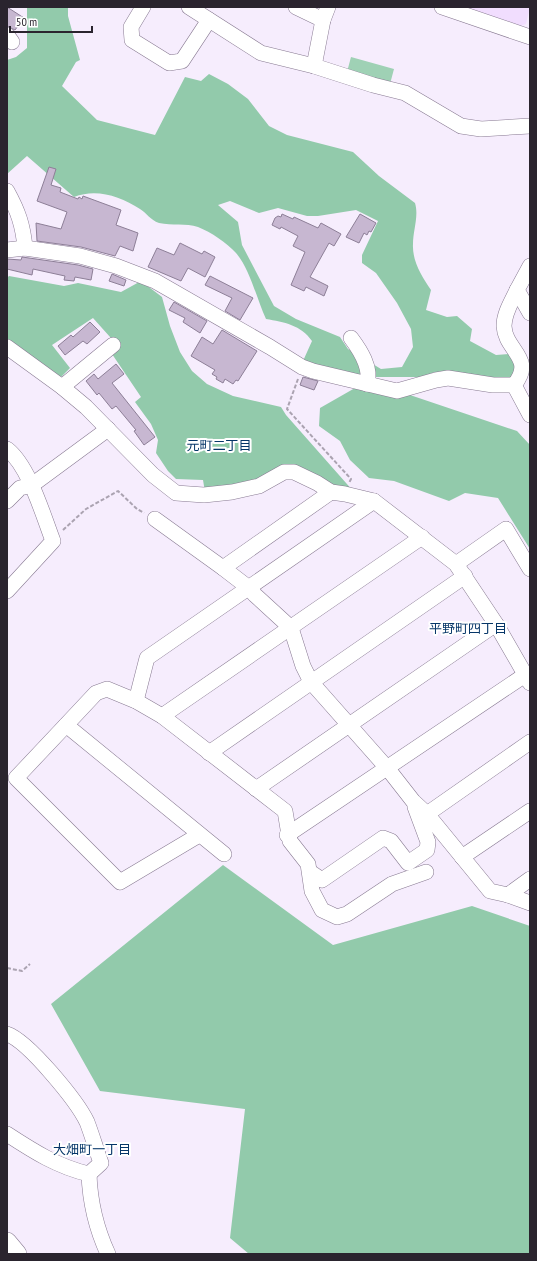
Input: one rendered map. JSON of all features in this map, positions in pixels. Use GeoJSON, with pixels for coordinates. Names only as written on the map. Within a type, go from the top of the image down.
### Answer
{"type":"FeatureCollection","features":[{"type":"Feature","properties":{"kind":"main road"},"geometry":{"type":"LineString","coordinates":[[7,1242],[17,1254]]}},
{"type":"Feature","properties":{"kind":"street"},"geometry":{"type":"LineString","coordinates":[[143,7],[131,27],[132,40],[169,63],[182,60],[209,20]]}},
{"type":"Feature","properties":{"kind":"street"},"geometry":{"type":"LineString","coordinates":[[189,7],[261,53],[314,66],[373,85],[405,93],[461,126],[480,129],[530,126]]}},
{"type":"Feature","properties":{"kind":"street"},"geometry":{"type":"LineString","coordinates":[[296,7],[325,14],[314,66]]}},
{"type":"Feature","properties":{"kind":"street"},"geometry":{"type":"LineString","coordinates":[[442,7],[530,37]]}},
{"type":"Feature","properties":{"kind":"street"},"geometry":{"type":"LineString","coordinates":[[7,191],[19,212],[24,232],[25,248]]}},
{"type":"Feature","properties":{"kind":"street"},"geometry":{"type":"LineString","coordinates":[[7,250],[25,248],[80,256],[116,266],[155,281],[302,367],[397,391],[448,378],[494,385],[514,385],[520,378],[522,369],[520,358],[511,345],[504,326],[508,309],[530,266]]}},
{"type":"Feature","properties":{"kind":"street"},"geometry":{"type":"LineString","coordinates":[[518,290],[530,313]]}},
{"type":"Feature","properties":{"kind":"street"},"geometry":{"type":"LineString","coordinates":[[351,338],[362,352],[369,377],[366,384]]}},
{"type":"Feature","properties":{"kind":"street"},"geometry":{"type":"LineString","coordinates":[[62,386],[113,345]]}},
{"type":"Feature","properties":{"kind":"street"},"geometry":{"type":"LineString","coordinates":[[7,346],[62,386],[108,428],[153,475],[176,493],[204,495],[232,492],[259,486],[284,472],[294,472],[338,493],[374,501],[456,564],[496,624],[527,679],[388,768],[288,835]]}},
{"type":"Feature","properties":{"kind":"street"},"geometry":{"type":"LineString","coordinates":[[514,385],[530,414]]}},
{"type":"Feature","properties":{"kind":"street"},"geometry":{"type":"LineString","coordinates":[[7,501],[20,488],[32,485],[108,428]]}},
{"type":"Feature","properties":{"kind":"street"},"geometry":{"type":"LineString","coordinates":[[7,449],[13,454],[32,485],[53,542],[7,591]]}},
{"type":"Feature","properties":{"kind":"street"},"geometry":{"type":"LineString","coordinates":[[223,568],[338,493]]}},
{"type":"Feature","properties":{"kind":"street"},"geometry":{"type":"LineString","coordinates":[[136,701],[147,658],[374,501]]}},
{"type":"Feature","properties":{"kind":"street"},"geometry":{"type":"LineString","coordinates":[[155,519],[249,588],[291,628],[303,666],[311,682],[388,768],[413,801],[426,814],[490,891],[508,895],[530,903]]}},
{"type":"Feature","properties":{"kind":"street"},"geometry":{"type":"LineString","coordinates":[[456,564],[506,529],[530,569]]}},
{"type":"Feature","properties":{"kind":"street"},"geometry":{"type":"LineString","coordinates":[[162,716],[422,537]]}},
{"type":"Feature","properties":{"kind":"street"},"geometry":{"type":"LineString","coordinates":[[209,753],[465,576]]}},
{"type":"Feature","properties":{"kind":"street"},"geometry":{"type":"LineString","coordinates":[[256,789],[496,624]]}},
{"type":"Feature","properties":{"kind":"street"},"geometry":{"type":"LineString","coordinates":[[199,835],[120,882],[16,778],[96,693],[107,689],[136,701],[162,716],[284,811],[290,841],[308,864],[312,891],[322,910],[337,917],[347,914],[392,884],[426,872]]}},
{"type":"Feature","properties":{"kind":"street"},"geometry":{"type":"LineString","coordinates":[[66,726],[224,854]]}},
{"type":"Feature","properties":{"kind":"street"},"geometry":{"type":"LineString","coordinates":[[426,814],[530,742]]}},
{"type":"Feature","properties":{"kind":"street"},"geometry":{"type":"LineString","coordinates":[[310,872],[322,880],[383,838],[391,841],[408,863],[426,850],[428,842],[413,801]]}},
{"type":"Feature","properties":{"kind":"street"},"geometry":{"type":"LineString","coordinates":[[462,858],[530,811]]}},
{"type":"Feature","properties":{"kind":"street"},"geometry":{"type":"LineString","coordinates":[[508,895],[530,879]]}},
{"type":"Feature","properties":{"kind":"street"},"geometry":{"type":"LineString","coordinates":[[7,1034],[40,1061],[67,1091],[86,1121],[100,1163],[89,1174],[90,1198],[98,1232],[108,1254]]}},
{"type":"Feature","properties":{"kind":"street"},"geometry":{"type":"LineString","coordinates":[[7,1134],[71,1170],[89,1174]]}},
{"type":"Feature","properties":{"kind":"path"},"geometry":{"type":"LineString","coordinates":[[302,367],[287,408],[351,479],[338,493]]}},
{"type":"Feature","properties":{"kind":"path"},"geometry":{"type":"LineString","coordinates":[[53,542],[67,525],[86,509],[118,491],[137,509],[155,519]]}},
{"type":"Feature","properties":{"kind":"path"},"geometry":{"type":"LineString","coordinates":[[7,968],[22,971],[30,964]]}},
{"type":"Feature","properties":{"kind":"shaded area"},"geometry":{"type":"Polygon","coordinates":[[[464,7],[530,7],[526,24],[520,26],[464,7]]]}},
{"type":"Feature","properties":{"kind":"green space"},"geometry":{"type":"Polygon","coordinates":[[[27,7],[68,7],[68,16],[80,60],[76,62],[62,86],[97,120],[155,135],[185,77],[201,81],[209,74],[228,84],[248,99],[269,126],[287,135],[353,152],[379,176],[415,203],[416,218],[413,239],[414,257],[421,274],[431,290],[426,310],[447,317],[457,316],[472,329],[470,341],[496,355],[509,354],[517,369],[509,381],[456,373],[435,372],[421,377],[369,377],[317,367],[303,361],[312,341],[303,331],[292,325],[266,319],[241,260],[232,249],[213,235],[198,227],[159,223],[132,204],[116,197],[99,193],[91,193],[74,197],[27,156],[7,174],[7,60],[16,57],[27,48],[27,7]],[[230,201],[218,205],[238,222],[242,245],[274,306],[296,319],[340,337],[348,349],[381,369],[402,367],[413,347],[411,329],[397,303],[376,273],[362,263],[362,255],[378,221],[356,210],[318,216],[307,216],[278,208],[259,213],[230,201]]]}},
{"type":"Feature","properties":{"kind":"green space"},"geometry":{"type":"Polygon","coordinates":[[[351,57],[394,69],[390,84],[347,72],[351,57]]]}},
{"type":"Feature","properties":{"kind":"green space"},"geometry":{"type":"Polygon","coordinates":[[[9,276],[64,286],[78,283],[121,292],[141,281],[162,297],[170,326],[180,352],[192,371],[207,384],[233,396],[281,407],[286,415],[354,492],[336,489],[299,471],[257,484],[205,492],[203,480],[176,479],[168,471],[156,453],[158,440],[151,424],[135,402],[141,397],[112,354],[119,347],[93,318],[52,345],[70,368],[61,377],[7,340],[7,278],[9,276]]]}},
{"type":"Feature","properties":{"kind":"green space"},"geometry":{"type":"Polygon","coordinates":[[[355,388],[407,394],[517,431],[530,445],[530,549],[498,498],[465,493],[449,501],[394,481],[369,478],[350,460],[340,441],[319,426],[320,408],[355,388]]]}},
{"type":"Feature","properties":{"kind":"green space"},"geometry":{"type":"Polygon","coordinates":[[[223,865],[333,945],[472,906],[530,926],[530,1254],[249,1254],[230,1238],[245,1109],[100,1091],[51,1004],[223,865]]]}},
{"type":"Feature","properties":{"kind":"building"},"geometry":{"type":"Polygon","coordinates":[[[7,7],[24,18],[15,30],[7,26],[7,7]]]}},
{"type":"Feature","properties":{"kind":"building"},"geometry":{"type":"Polygon","coordinates":[[[49,167],[56,169],[51,185],[61,188],[60,192],[78,199],[79,197],[82,199],[83,196],[121,210],[116,225],[138,233],[133,251],[120,246],[115,256],[81,247],[37,241],[36,223],[61,229],[67,212],[37,201],[49,167]]]}},
{"type":"Feature","properties":{"kind":"building"},"geometry":{"type":"Polygon","coordinates":[[[282,214],[293,219],[294,217],[318,228],[321,223],[341,234],[334,246],[329,243],[310,277],[328,286],[324,296],[306,287],[304,291],[291,285],[305,252],[293,246],[298,236],[281,227],[280,229],[272,225],[275,218],[278,216],[281,217],[282,214]]]}},
{"type":"Feature","properties":{"kind":"building"},"geometry":{"type":"Polygon","coordinates":[[[360,214],[376,223],[371,232],[369,231],[367,235],[364,233],[359,243],[346,237],[360,214]]]}},
{"type":"Feature","properties":{"kind":"building"},"geometry":{"type":"Polygon","coordinates":[[[180,243],[202,254],[204,251],[215,257],[205,277],[188,268],[181,281],[148,267],[157,248],[174,255],[180,243]]]}},
{"type":"Feature","properties":{"kind":"building"},"geometry":{"type":"Polygon","coordinates":[[[22,257],[78,265],[93,269],[91,280],[75,277],[74,281],[64,280],[65,276],[33,269],[32,275],[7,269],[7,259],[21,260],[22,257]]]}},
{"type":"Feature","properties":{"kind":"building"},"geometry":{"type":"Polygon","coordinates":[[[112,274],[126,280],[124,286],[109,281],[112,274]]]}},
{"type":"Feature","properties":{"kind":"building"},"geometry":{"type":"Polygon","coordinates":[[[210,276],[253,298],[240,320],[225,311],[232,298],[205,285],[210,276]]]}},
{"type":"Feature","properties":{"kind":"building"},"geometry":{"type":"Polygon","coordinates":[[[174,302],[207,321],[200,333],[183,322],[185,318],[169,310],[174,302]]]}},
{"type":"Feature","properties":{"kind":"building"},"geometry":{"type":"Polygon","coordinates":[[[90,322],[100,332],[87,344],[83,341],[65,355],[58,346],[71,335],[73,337],[90,322]]]}},
{"type":"Feature","properties":{"kind":"building"},"geometry":{"type":"Polygon","coordinates":[[[222,330],[257,351],[238,381],[236,380],[233,384],[225,379],[223,383],[216,379],[217,377],[212,374],[215,370],[191,356],[202,337],[213,344],[222,330]]]}},
{"type":"Feature","properties":{"kind":"building"},"geometry":{"type":"Polygon","coordinates":[[[116,364],[124,374],[112,383],[155,437],[144,445],[134,431],[136,430],[116,406],[112,409],[99,393],[97,395],[86,381],[94,374],[98,379],[116,364]]]}},
{"type":"Feature","properties":{"kind":"building"},"geometry":{"type":"Polygon","coordinates":[[[303,377],[318,381],[314,390],[300,385],[303,377]]]}},
{"type":"Feature","properties":{"kind":"district","name":"元町二丁目"},"geometry":{"type":"Point","coordinates":[219,445]}},
{"type":"Feature","properties":{"kind":"district","name":"平野町四丁目"},"geometry":{"type":"Point","coordinates":[468,628]}},
{"type":"Feature","properties":{"kind":"district","name":"大畑町一丁目"},"geometry":{"type":"Point","coordinates":[92,1149]}}]}
